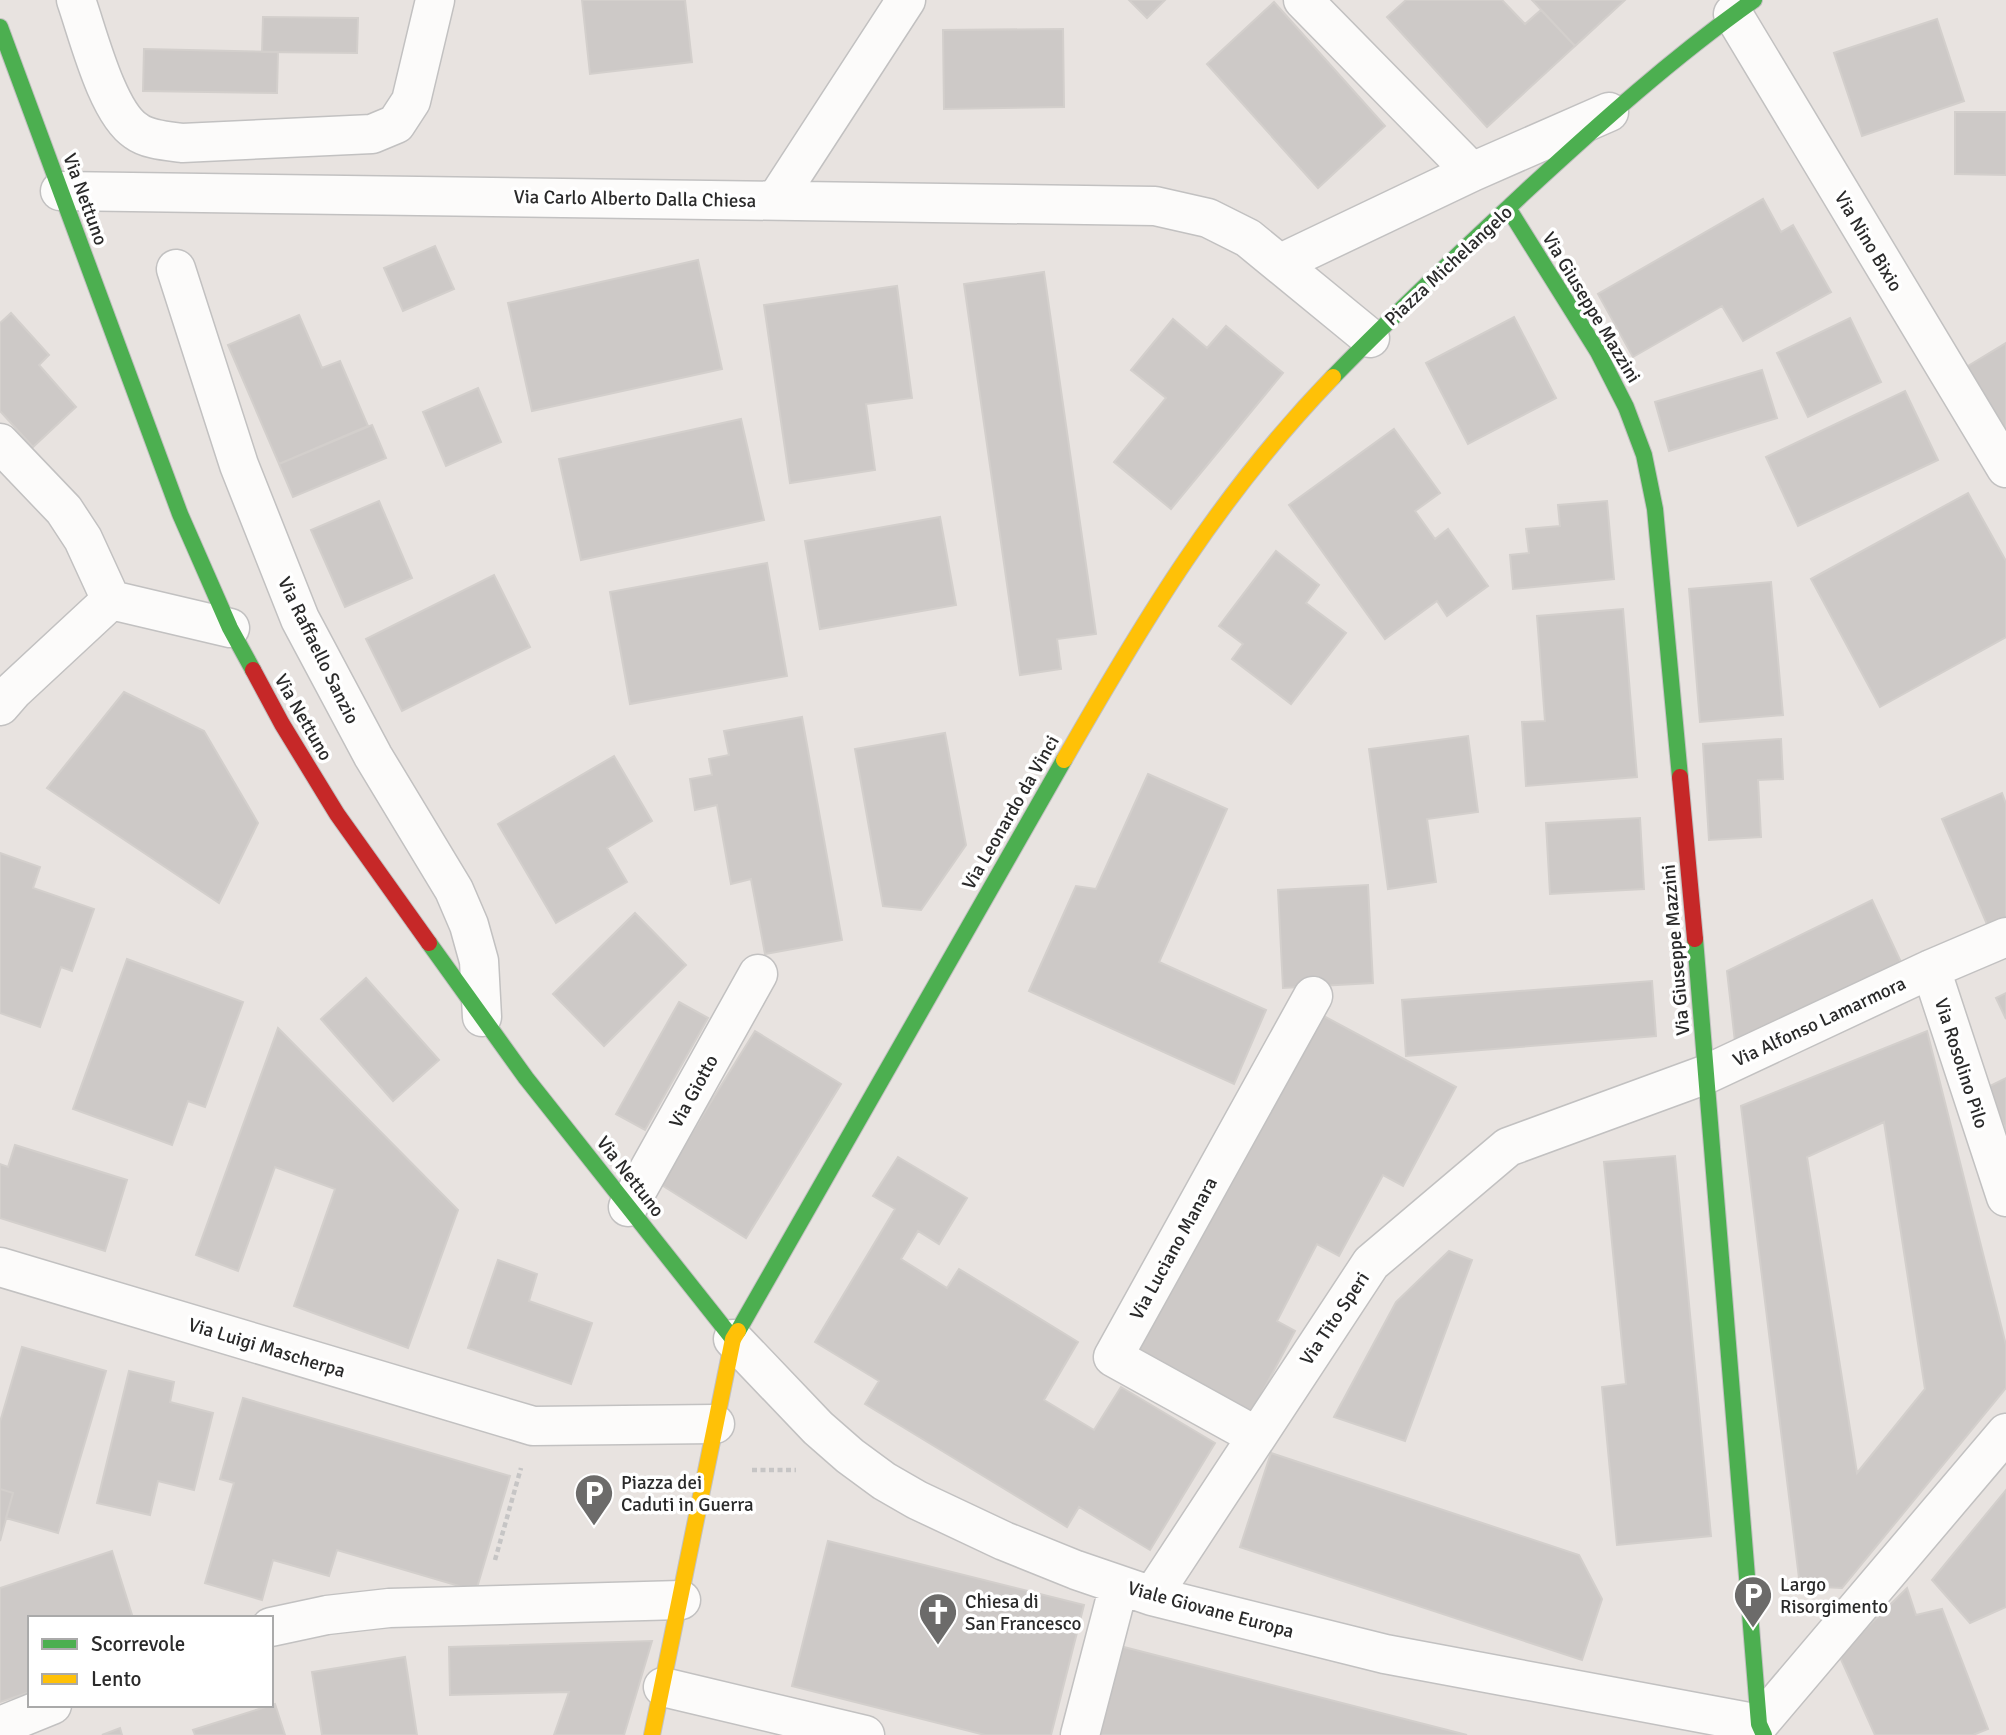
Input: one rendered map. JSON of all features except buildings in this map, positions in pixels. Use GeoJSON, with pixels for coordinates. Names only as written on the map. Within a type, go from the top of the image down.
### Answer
{"type":"FeatureCollection","features":[{"type":"Feature","properties":{"kind":"street"},"geometry":{"type":"LineString","coordinates":[[76,0],[113,102],[126,124],[137,133],[182,143],[361,135],[384,130],[396,124],[411,101],[435,0]]}},
{"type":"Feature","properties":{"kind":"street"},"geometry":{"type":"LineString","coordinates":[[776,200],[906,0]]}},
{"type":"Feature","properties":{"kind":"street"},"geometry":{"type":"LineString","coordinates":[[1303,0],[1472,172]]}},
{"type":"Feature","properties":{"kind":"street","name":"Piazza Michelangelo"},"geometry":{"type":"LineString","coordinates":[[1208,218],[1248,238],[1370,338],[1611,111],[1743,7]]}},
{"type":"Feature","properties":{"kind":"street","name":"Via Nino Bixio"},"geometry":{"type":"LineString","coordinates":[[1743,7],[2006,468]]}},
{"type":"Feature","properties":{"kind":"street","name":"Via Nettuno"},"geometry":{"type":"LineString","coordinates":[[0,27],[180,514],[230,628],[282,724],[337,814],[482,1017],[733,1339]]}},
{"type":"Feature","properties":{"kind":"street","name":"Piazza Michelangelo"},"geometry":{"type":"LineString","coordinates":[[1281,263],[1472,172],[1611,111]]}},
{"type":"Feature","properties":{"kind":"street","name":"Via Carlo Alberto Dalla Chiesa"},"geometry":{"type":"LineString","coordinates":[[60,191],[1138,205],[1182,211],[1208,218]]}},
{"type":"Feature","properties":{"kind":"street","name":"Via Giuseppe Mazzini"},"geometry":{"type":"LineString","coordinates":[[1508,208],[1604,363],[1636,432],[1651,480],[1660,549],[1707,1073],[1762,1730]]}},
{"type":"Feature","properties":{"kind":"street","name":"Via Raffaello Sanzio"},"geometry":{"type":"LineString","coordinates":[[176,270],[239,465],[300,619],[373,756],[454,890],[469,925],[479,961],[482,1017]]}},
{"type":"Feature","properties":{"kind":"street","name":"Via Leonardo da Vinci"},"geometry":{"type":"LineString","coordinates":[[733,1339],[1153,608],[1191,550],[1247,475],[1370,338]]}},
{"type":"Feature","properties":{"kind":"street"},"geometry":{"type":"LineString","coordinates":[[0,443],[64,510],[83,539],[111,600]]}},
{"type":"Feature","properties":{"kind":"street"},"geometry":{"type":"LineString","coordinates":[[0,706],[14,672],[111,600],[230,628]]}},
{"type":"Feature","properties":{"kind":"street","name":"Via Alfonso Lamarmora"},"geometry":{"type":"LineString","coordinates":[[1707,1073],[2006,937]]}},
{"type":"Feature","properties":{"kind":"street","name":"Via Rosolino Pilo"},"geometry":{"type":"LineString","coordinates":[[1931,969],[2006,1198]]}},
{"type":"Feature","properties":{"kind":"street","name":"Via Giotto"},"geometry":{"type":"LineString","coordinates":[[628,1207],[758,974]]}},
{"type":"Feature","properties":{"kind":"street","name":"Via Luciano Manara"},"geometry":{"type":"LineString","coordinates":[[1256,1436],[1113,1357],[1313,996]]}},
{"type":"Feature","properties":{"kind":"street","name":"Via Tito Speri"},"geometry":{"type":"LineString","coordinates":[[1080,1735],[1136,1591],[1256,1436],[1371,1263],[1508,1147],[1707,1073]]}},
{"type":"Feature","properties":{"kind":"street","name":"Via Luigi Mascherpa"},"geometry":{"type":"LineString","coordinates":[[0,1267],[533,1426]]}},
{"type":"Feature","properties":{"kind":"street"},"geometry":{"type":"LineString","coordinates":[[652,1735],[733,1339]]}},
{"type":"Feature","properties":{"kind":"street","name":"Viale Giovane Europa"},"geometry":{"type":"LineString","coordinates":[[733,1339],[818,1428],[884,1482],[1004,1541],[1136,1591],[1385,1654],[1762,1730]]}},
{"type":"Feature","properties":{"kind":"street"},"geometry":{"type":"LineString","coordinates":[[533,1426],[715,1424]]}},
{"type":"Feature","properties":{"kind":"street"},"geometry":{"type":"LineString","coordinates":[[1762,1730],[2006,1433]]}},
{"type":"Feature","properties":{"kind":"street"},"geometry":{"type":"LineString","coordinates":[[273,1626],[355,1612],[482,1605],[681,1600]]}},
{"type":"Feature","properties":{"kind":"street"},"geometry":{"type":"LineString","coordinates":[[663,1687],[865,1735]]}},
{"type":"Feature","properties":{"kind":"street"},"geometry":{"type":"LineString","coordinates":[[0,1726],[47,1707]]}},
{"type":"Feature","properties":{"kind":"path"},"geometry":{"type":"LineString","coordinates":[[482,1605],[533,1426]]}},
{"type":"Feature","properties":{"kind":"traffic: fast"},"geometry":{"type":"LineString","coordinates":[[1333,377],[1428,283],[1580,141],[1665,68],[1754,0]]}},
{"type":"Feature","properties":{"kind":"traffic: fast"},"geometry":{"type":"LineString","coordinates":[[0,27],[180,514],[230,628],[253,670]]}},
{"type":"Feature","properties":{"kind":"traffic: fast"},"geometry":{"type":"LineString","coordinates":[[1508,208],[1598,352],[1626,407],[1644,455],[1655,509],[1680,777]]}},
{"type":"Feature","properties":{"kind":"traffic: fast"},"geometry":{"type":"LineString","coordinates":[[738,1331],[1064,760]]}},
{"type":"Feature","properties":{"kind":"traffic: fast"},"geometry":{"type":"LineString","coordinates":[[1695,939],[1759,1724],[1764,1735]]}},
{"type":"Feature","properties":{"kind":"traffic: fast"},"geometry":{"type":"LineString","coordinates":[[429,943],[526,1078],[733,1339]]}},
{"type":"Feature","properties":{"kind":"traffic: slow"},"geometry":{"type":"LineString","coordinates":[[1064,760],[1154,608],[1219,513],[1254,467],[1333,377]]}},
{"type":"Feature","properties":{"kind":"traffic: slow"},"geometry":{"type":"LineString","coordinates":[[652,1735],[733,1339],[738,1331]]}},
{"type":"Feature","properties":{"kind":"traffic: jam"},"geometry":{"type":"LineString","coordinates":[[253,670],[282,724],[337,814],[429,943]]}},
{"type":"Feature","properties":{"kind":"traffic: jam"},"geometry":{"type":"LineString","coordinates":[[1680,777],[1695,939]]}},
{"type":"Feature","properties":{"kind":"place","name":"Piazza dei Caduti in Guerra"},"geometry":{"type":"Point","coordinates":[594,1527]}},
{"type":"Feature","properties":{"kind":"place","name":"Largo Risorgimento"},"geometry":{"type":"Point","coordinates":[1753,1629]}},
{"type":"Feature","properties":{"kind":"place","name":"Chiesa di San Francesco"},"geometry":{"type":"Point","coordinates":[938,1646]}}]}
